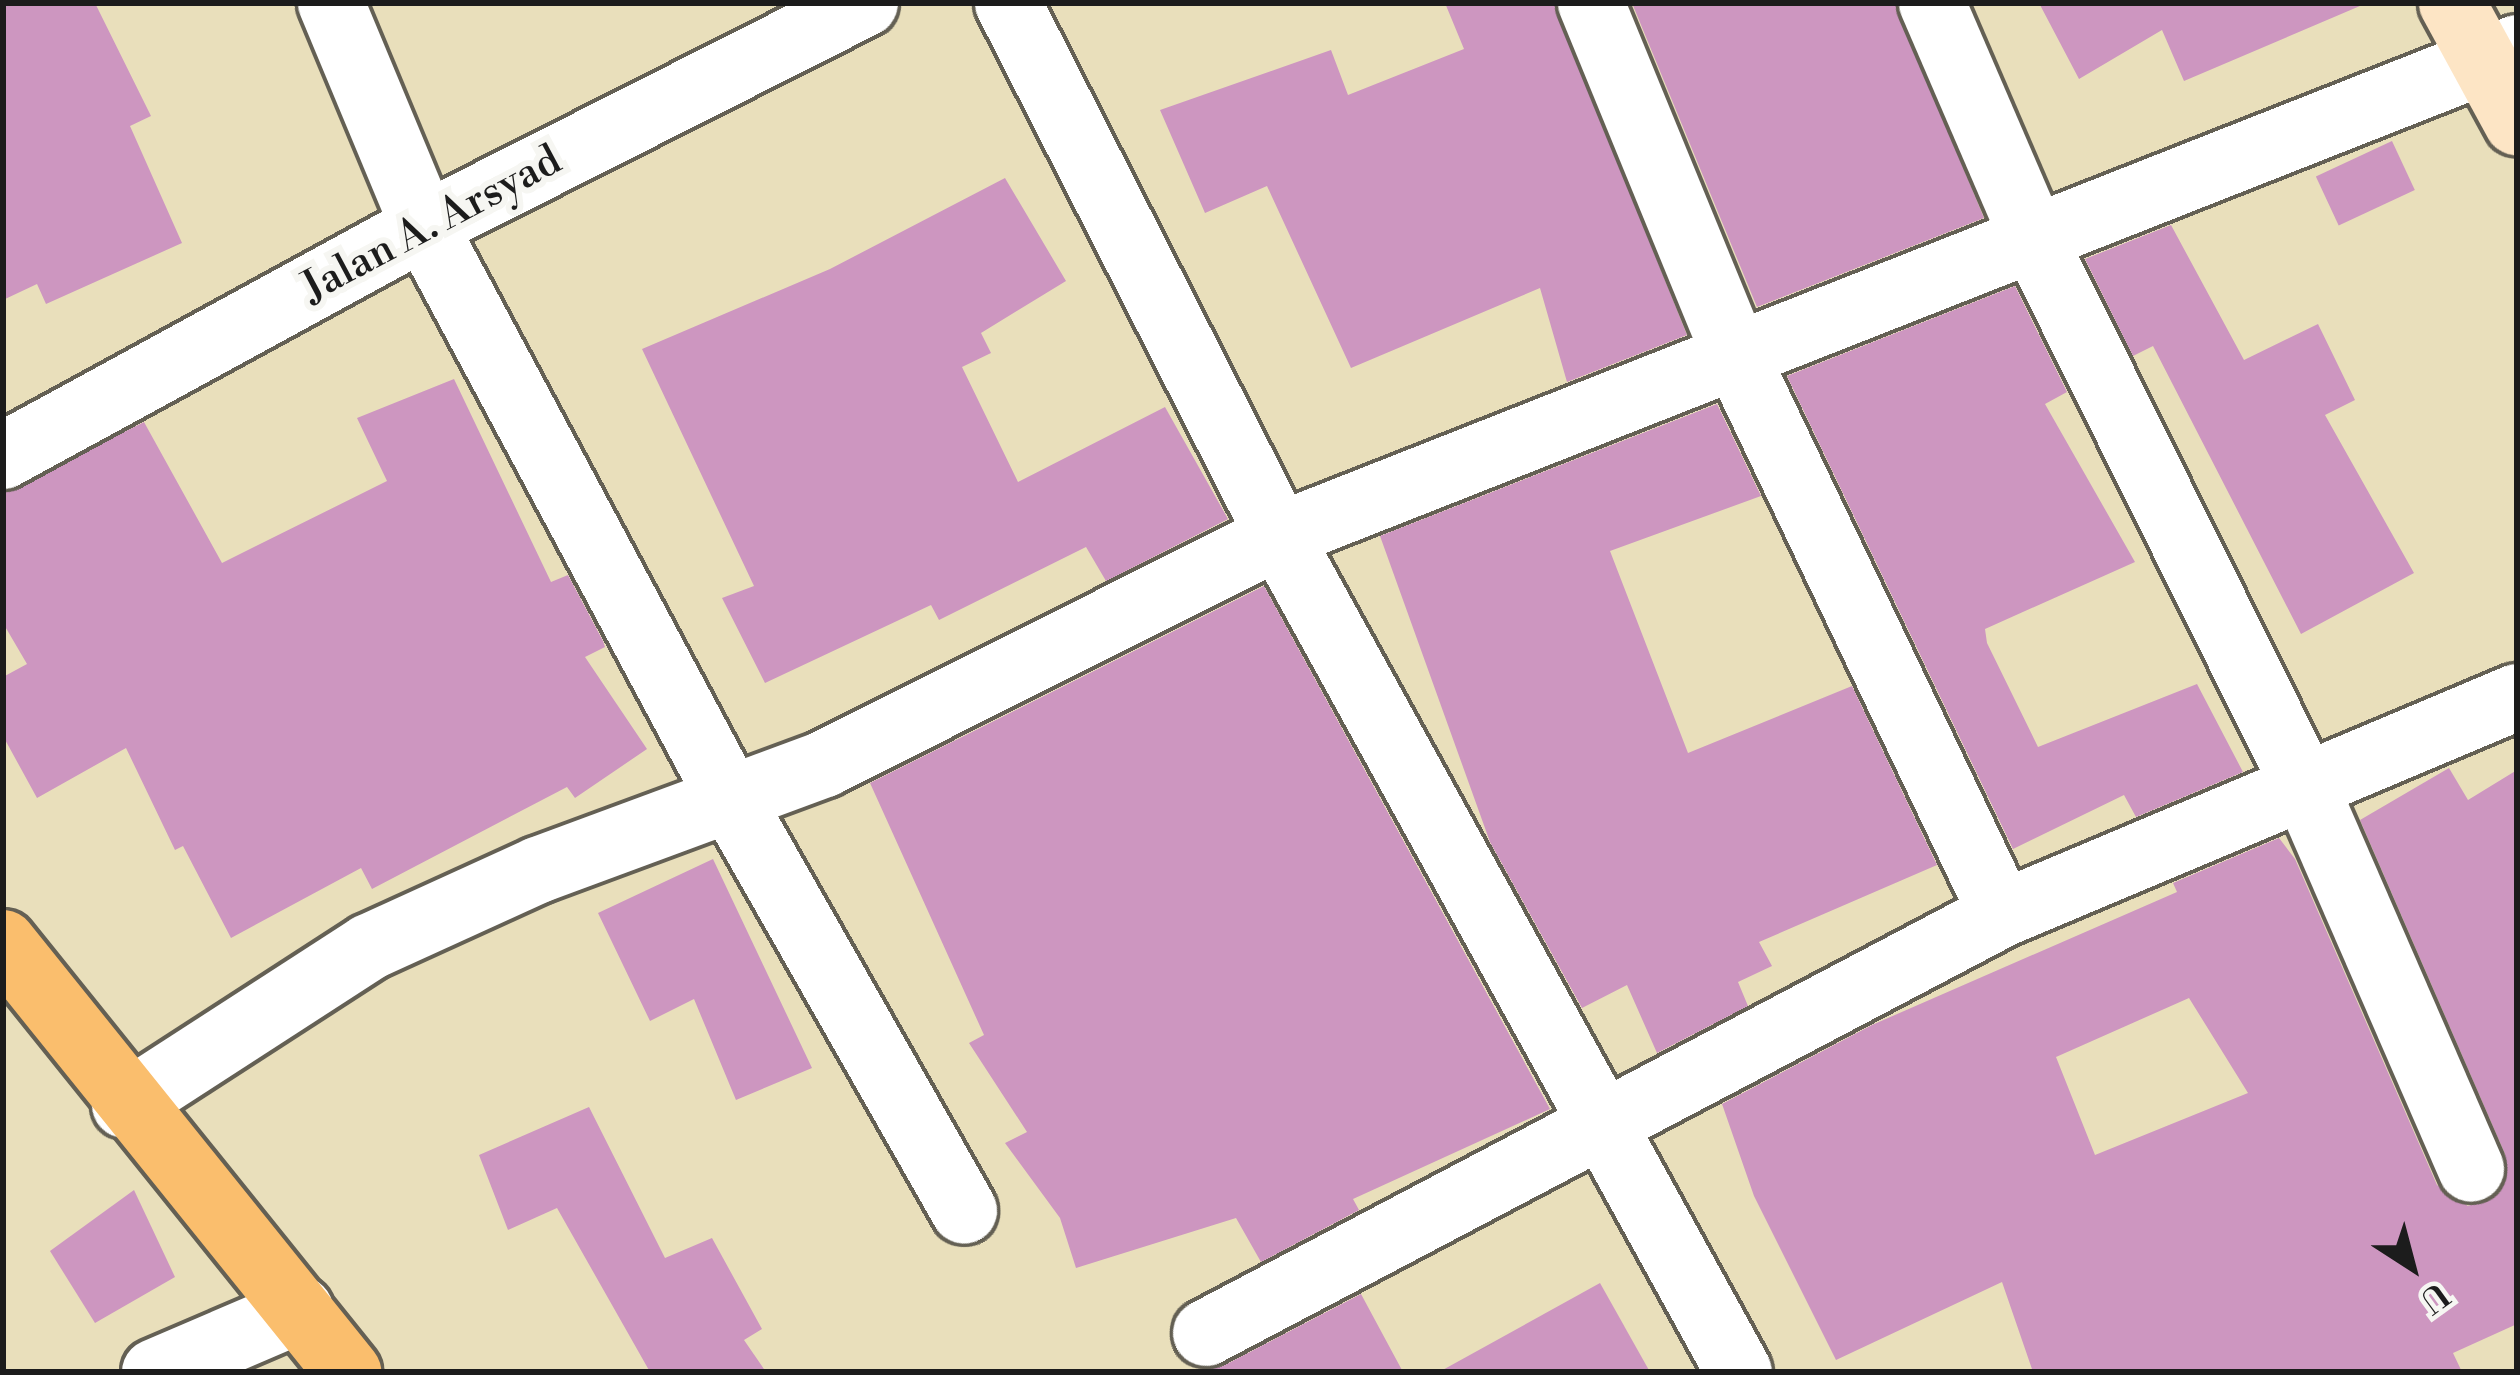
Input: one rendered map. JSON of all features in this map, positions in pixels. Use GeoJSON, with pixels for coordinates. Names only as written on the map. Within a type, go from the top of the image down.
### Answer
{"type":"FeatureCollection","features":[{"type":"Feature","properties":{"kind":"highway"},"geometry":{"type":"LineString","coordinates":[[3,944],[125,1105],[348,1372]]}},
{"type":"Feature","properties":{"kind":"street"},"geometry":{"type":"LineString","coordinates":[[332,3],[424,226],[728,795],[964,1211]]}},
{"type":"Feature","properties":{"kind":"street","name":"Jalan A. Arsyad"},"geometry":{"type":"LineString","coordinates":[[3,455],[424,226],[865,3]]}},
{"type":"Feature","properties":{"kind":"street"},"geometry":{"type":"LineString","coordinates":[[1008,3],[1280,536],[1739,1372]]}},
{"type":"Feature","properties":{"kind":"street"},"geometry":{"type":"LineString","coordinates":[[1591,3],[1736,356],[2002,914]]}},
{"type":"Feature","properties":{"kind":"street"},"geometry":{"type":"LineString","coordinates":[[1932,3],[2034,241],[2306,789],[2471,1169]]}},
{"type":"Feature","properties":{"kind":"street"},"geometry":{"type":"LineString","coordinates":[[2452,3],[2500,55],[2517,122]]}},
{"type":"Feature","properties":{"kind":"street"},"geometry":{"type":"LineString","coordinates":[[125,1105],[369,947],[728,795],[824,764],[1280,536],[2500,55]]}},
{"type":"Feature","properties":{"kind":"street"},"geometry":{"type":"LineString","coordinates":[[1206,1333],[2002,914],[2517,697]]}},
{"type":"Feature","properties":{"kind":"street"},"geometry":{"type":"LineString","coordinates":[[155,1372],[300,1310]]}},
{"type":"Feature","properties":{"kind":"building"},"geometry":{"type":"Polygon","coordinates":[[[3,3],[95,3],[151,116],[130,126],[182,243],[46,304],[37,284],[3,300],[3,3]]]}},
{"type":"Feature","properties":{"kind":"building"},"geometry":{"type":"Polygon","coordinates":[[[1445,3],[1554,3],[1687,335],[1567,382],[1540,288],[1351,368],[1267,186],[1205,213],[1160,110],[1331,50],[1348,95],[1464,49],[1445,3]]]}},
{"type":"Feature","properties":{"kind":"building"},"geometry":{"type":"Polygon","coordinates":[[[1632,3],[1895,3],[1984,218],[1757,307],[1632,3]]]}},
{"type":"Feature","properties":{"kind":"building"},"geometry":{"type":"Polygon","coordinates":[[[2039,3],[2367,3],[2184,81],[2162,30],[2079,79],[2039,3]]]}},
{"type":"Feature","properties":{"kind":"building"},"geometry":{"type":"Polygon","coordinates":[[[2392,141],[2415,190],[2339,225],[2316,176],[2392,141]]]}},
{"type":"Feature","properties":{"kind":"building"},"geometry":{"type":"Polygon","coordinates":[[[1005,178],[1066,281],[981,333],[991,353],[962,367],[1018,482],[1165,407],[1228,519],[1106,581],[1086,547],[939,620],[931,605],[765,683],[722,598],[754,586],[642,349],[830,269],[1005,178]]]}},
{"type":"Feature","properties":{"kind":"building"},"geometry":{"type":"Polygon","coordinates":[[[2171,225],[2244,360],[2318,324],[2355,400],[2325,415],[2414,573],[2301,634],[2153,346],[2133,356],[2085,259],[2171,225]]]}},
{"type":"Feature","properties":{"kind":"building"},"geometry":{"type":"Polygon","coordinates":[[[2015,286],[2067,392],[2045,404],[2135,562],[1985,629],[1987,643],[2038,747],[2197,684],[2243,772],[2136,817],[2124,795],[2013,849],[1787,376],[2015,286]]]}},
{"type":"Feature","properties":{"kind":"building"},"geometry":{"type":"Polygon","coordinates":[[[454,379],[551,582],[568,575],[603,641],[605,647],[585,657],[647,749],[575,798],[567,787],[372,889],[361,868],[231,938],[183,846],[175,850],[126,748],[37,798],[3,736],[3,677],[27,664],[3,623],[3,493],[144,422],[222,563],[387,481],[357,418],[454,379]]]}},
{"type":"Feature","properties":{"kind":"building"},"geometry":{"type":"Polygon","coordinates":[[[1717,404],[1761,496],[1610,551],[1688,753],[1852,686],[1937,865],[1759,942],[1772,966],[1738,982],[1748,1006],[1657,1053],[1627,985],[1582,1008],[1490,842],[1380,536],[1717,404]]]}},
{"type":"Feature","properties":{"kind":"building"},"geometry":{"type":"Polygon","coordinates":[[[1264,586],[1550,1109],[1353,1199],[1359,1210],[1261,1262],[1236,1218],[1076,1268],[1060,1218],[1005,1143],[1027,1132],[969,1043],[984,1035],[870,783],[1264,586]]]}},
{"type":"Feature","properties":{"kind":"building"},"geometry":{"type":"Polygon","coordinates":[[[2449,768],[2468,800],[2517,770],[2517,1324],[2453,1353],[2462,1372],[2033,1372],[2002,1282],[1836,1360],[1754,1196],[1722,1104],[1872,1025],[2177,892],[2173,883],[2279,838],[2295,859],[2437,1185],[2468,1206],[2500,1192],[2505,1154],[2360,820],[2449,768]],[[2189,998],[2056,1057],[2095,1155],[2248,1093],[2189,998]]]}},
{"type":"Feature","properties":{"kind":"building"},"geometry":{"type":"Polygon","coordinates":[[[713,859],[812,1068],[736,1100],[694,999],[650,1021],[598,913],[713,859]]]}},
{"type":"Feature","properties":{"kind":"building"},"geometry":{"type":"Polygon","coordinates":[[[589,1107],[665,1258],[712,1238],[762,1329],[744,1340],[766,1372],[650,1372],[557,1208],[508,1230],[479,1155],[589,1107]]]}},
{"type":"Feature","properties":{"kind":"building"},"geometry":{"type":"Polygon","coordinates":[[[134,1190],[175,1277],[95,1323],[50,1251],[134,1190]]]}},
{"type":"Feature","properties":{"kind":"building"},"geometry":{"type":"Polygon","coordinates":[[[1600,1283],[1650,1372],[1439,1372],[1600,1283]]]}},
{"type":"Feature","properties":{"kind":"building"},"geometry":{"type":"Polygon","coordinates":[[[1361,1294],[1403,1372],[1181,1372],[1223,1366],[1361,1294]]]}}]}
